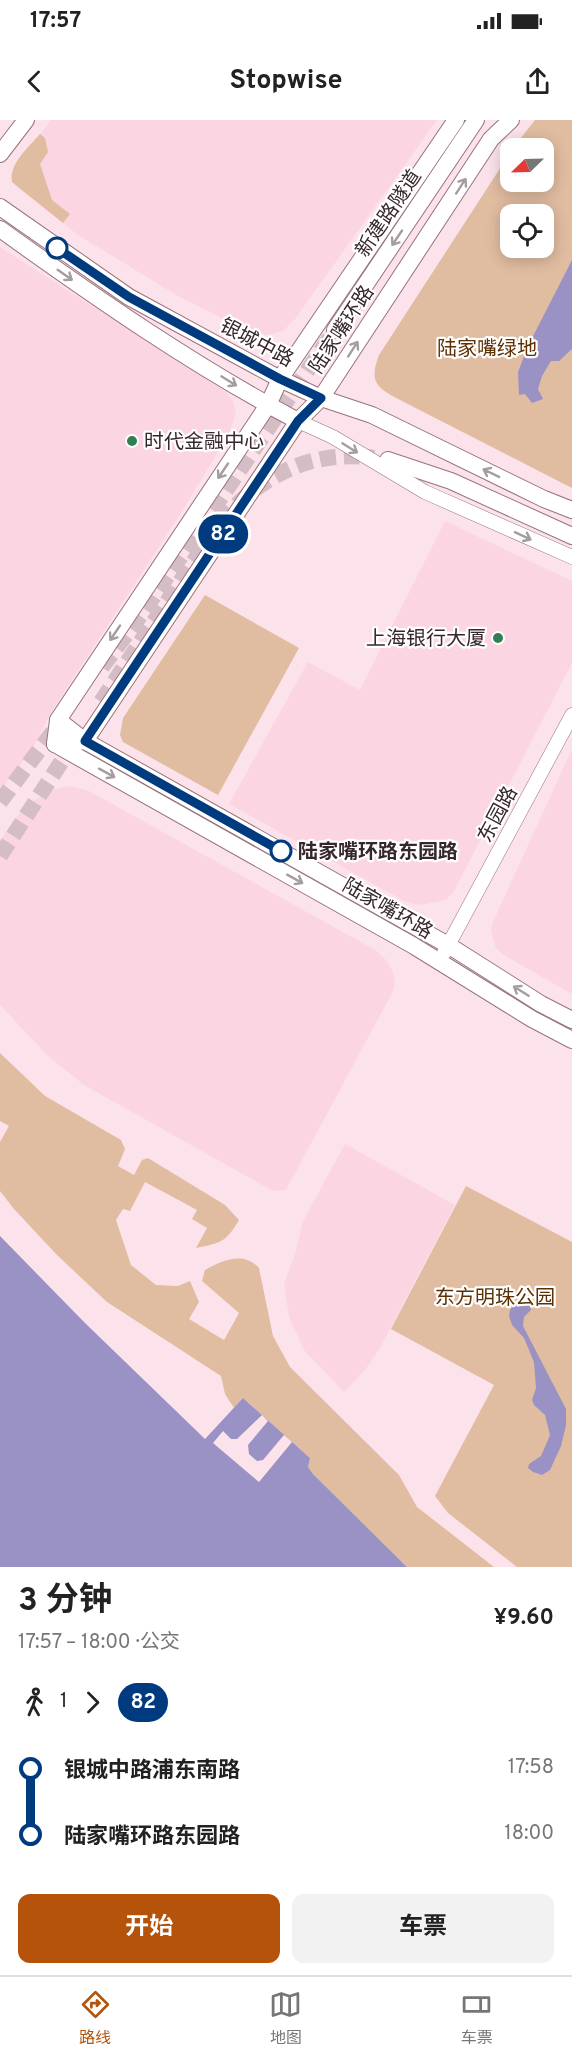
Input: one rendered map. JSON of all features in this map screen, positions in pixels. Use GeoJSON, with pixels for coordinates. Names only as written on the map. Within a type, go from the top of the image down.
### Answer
{"type":"FeatureCollection","features":[{"type":"Feature","properties":{"kind":"main road"},"geometry":{"type":"LineString","coordinates":[[0,154],[26,120]]}},
{"type":"Feature","properties":{"kind":"main road","name":"陆家嘴环路"},"geometry":{"type":"LineString","coordinates":[[456,120],[280,379],[268,405],[58,720],[56,744],[414,946],[532,1019],[572,1040]]}},
{"type":"Feature","properties":{"kind":"main road","name":"陆家嘴环路"},"geometry":{"type":"LineString","coordinates":[[422,168],[463,120]]}},
{"type":"Feature","properties":{"kind":"main road","name":"新建路隧道"},"geometry":{"type":"LineString","coordinates":[[335,330],[476,120]]}},
{"type":"Feature","properties":{"kind":"main road"},"geometry":{"type":"LineString","coordinates":[[491,140],[506,120]]}},
{"type":"Feature","properties":{"kind":"main road","name":"陆家嘴环路"},"geometry":{"type":"LineString","coordinates":[[85,741],[298,421],[321,398],[491,140],[511,120]]}},
{"type":"Feature","properties":{"kind":"main road","name":"银城中路"},"geometry":{"type":"LineString","coordinates":[[0,207],[129,297],[280,379],[321,398],[372,415],[544,499],[572,508]]}},
{"type":"Feature","properties":{"kind":"main road"},"geometry":{"type":"LineString","coordinates":[[0,229],[120,314],[298,421]]}},
{"type":"Feature","properties":{"kind":"main road"},"geometry":{"type":"LineString","coordinates":[[388,460],[451,481],[572,536]]}},
{"type":"Feature","properties":{"kind":"main road","name":"陆家嘴环路"},"geometry":{"type":"LineString","coordinates":[[58,720],[85,741],[448,945],[541,1004],[572,1020]]}},
{"type":"Feature","properties":{"kind":"main road"},"geometry":{"type":"LineString","coordinates":[[56,744],[85,741]]}},
{"type":"Feature","properties":{"kind":"street"},"geometry":{"type":"LineString","coordinates":[[298,421],[333,437],[425,492],[572,557]]}},
{"type":"Feature","properties":{"kind":"street"},"geometry":{"type":"LineString","coordinates":[[554,527],[572,544]]}},
{"type":"Feature","properties":{"kind":"street","name":"东园路"},"geometry":{"type":"LineString","coordinates":[[438,962],[572,715]]}},
{"type":"Feature","properties":{"kind":"shaded area"},"geometry":{"type":"Polygon","coordinates":[[[51,120],[437,120],[295,319],[283,331],[268,335],[245,330],[178,296],[78,235],[17,187],[12,182],[11,174],[14,167],[51,120]]]}},
{"type":"Feature","properties":{"kind":"shaded area"},"geometry":{"type":"Polygon","coordinates":[[[0,247],[225,391],[233,401],[236,413],[229,434],[179,516],[50,714],[34,746],[0,792],[0,247]]]}},
{"type":"Feature","properties":{"kind":"shaded area"},"geometry":{"type":"Polygon","coordinates":[[[572,260],[572,349],[559,361],[551,361],[542,376],[538,389],[543,399],[532,403],[525,394],[519,395],[518,372],[528,346],[572,260]]]}},
{"type":"Feature","properties":{"kind":"shaded area"},"geometry":{"type":"Polygon","coordinates":[[[445,521],[572,581],[572,663],[454,891],[446,900],[419,905],[406,902],[229,804],[308,662],[360,690],[445,521]]]}},
{"type":"Feature","properties":{"kind":"shaded area"},"geometry":{"type":"Polygon","coordinates":[[[572,749],[572,994],[502,954],[496,948],[491,931],[492,924],[572,749]]]}},
{"type":"Feature","properties":{"kind":"shaded area"},"geometry":{"type":"Polygon","coordinates":[[[70,786],[87,790],[377,951],[387,961],[393,972],[395,984],[391,995],[286,1190],[273,1191],[84,1085],[49,1057],[0,1005],[0,841],[17,816],[32,802],[51,790],[70,786]]]}},
{"type":"Feature","properties":{"kind":"shaded area"},"geometry":{"type":"Polygon","coordinates":[[[345,1144],[455,1205],[380,1348],[365,1370],[344,1392],[304,1350],[289,1317],[284,1284],[296,1251],[302,1223],[345,1144]]]}},
{"type":"Feature","properties":{"kind":"shaded area"},"geometry":{"type":"Polygon","coordinates":[[[0,1236],[85,1323],[205,1439],[243,1398],[310,1458],[308,1467],[313,1474],[407,1567],[0,1567],[0,1236]]]}},
{"type":"Feature","properties":{"kind":"shaded area"},"geometry":{"type":"Polygon","coordinates":[[[529,1303],[531,1310],[524,1317],[523,1326],[566,1409],[566,1425],[561,1446],[550,1470],[542,1475],[528,1468],[529,1464],[541,1456],[550,1435],[545,1415],[532,1400],[536,1388],[534,1362],[524,1338],[512,1325],[509,1316],[514,1305],[529,1303]]]}},
{"type":"Feature","properties":{"kind":"green space","name":"陆家嘴绿地"},"geometry":{"type":"Polygon","coordinates":[[[535,120],[572,120],[572,488],[381,388],[375,379],[379,355],[500,168],[500,192],[554,192],[554,138],[521,138],[535,120]]]}},
{"type":"Feature","properties":{"kind":"green space"},"geometry":{"type":"Polygon","coordinates":[[[40,134],[45,138],[48,152],[40,164],[52,200],[70,214],[63,223],[12,182],[17,162],[40,134]]]}},
{"type":"Feature","properties":{"kind":"green space"},"geometry":{"type":"Polygon","coordinates":[[[205,595],[299,648],[218,795],[123,742],[120,735],[123,718],[205,595]]]}},
{"type":"Feature","properties":{"kind":"green space"},"geometry":{"type":"Polygon","coordinates":[[[0,1053],[45,1096],[121,1140],[125,1149],[118,1166],[134,1175],[142,1160],[148,1158],[225,1205],[239,1220],[222,1240],[196,1248],[207,1228],[192,1219],[197,1210],[145,1182],[130,1211],[123,1209],[116,1220],[131,1265],[156,1285],[178,1286],[190,1281],[199,1302],[189,1319],[224,1340],[239,1313],[202,1281],[205,1270],[226,1260],[240,1259],[253,1263],[259,1268],[273,1336],[290,1367],[399,1475],[417,1507],[494,1567],[407,1567],[313,1474],[308,1467],[309,1457],[243,1398],[234,1408],[225,1394],[221,1376],[107,1302],[57,1255],[0,1191],[0,1142],[9,1126],[0,1121],[0,1053]]]}},
{"type":"Feature","properties":{"kind":"green space","name":"东方明珠公园"},"geometry":{"type":"Polygon","coordinates":[[[466,1186],[572,1242],[572,1567],[517,1567],[448,1513],[435,1496],[494,1385],[391,1329],[466,1186]]]}},
{"type":"Feature","properties":{"kind":"pier"},"geometry":{"type":"Polygon","coordinates":[[[262,1415],[268,1421],[248,1445],[249,1454],[257,1461],[263,1460],[284,1435],[292,1442],[259,1482],[213,1443],[223,1431],[231,1439],[237,1439],[262,1415]]]}},
{"type":"Feature","properties":{"kind":"tunnel"},"geometry":{"type":"LineString","coordinates":[[102,667],[143,612],[335,330]]}},
{"type":"Feature","properties":{"kind":"tunnel"},"geometry":{"type":"LineString","coordinates":[[101,702],[219,523],[235,506],[269,479],[308,462],[351,456],[374,458]]}},
{"type":"Feature","properties":{"kind":"tunnel"},"geometry":{"type":"LineString","coordinates":[[0,802],[61,721]]}},
{"type":"Feature","properties":{"kind":"tunnel"},"geometry":{"type":"LineString","coordinates":[[0,856],[75,741]]}},
{"type":"Feature","properties":{"kind":"bus line","name":"82"},"geometry":{"type":"LineString","coordinates":[[57,248],[129,297],[280,379],[321,398],[298,421],[85,741],[281,851]]}},
{"type":"Feature","properties":{"kind":"place","name":"时代金融中心"},"geometry":{"type":"Point","coordinates":[132,441]}},
{"type":"Feature","properties":{"kind":"place","name":"上海银行大厦"},"geometry":{"type":"Point","coordinates":[498,638]}},
{"type":"Feature","properties":{"kind":"place","name":"陆家嘴环路东园路"},"geometry":{"type":"Point","coordinates":[281,851]}}]}
